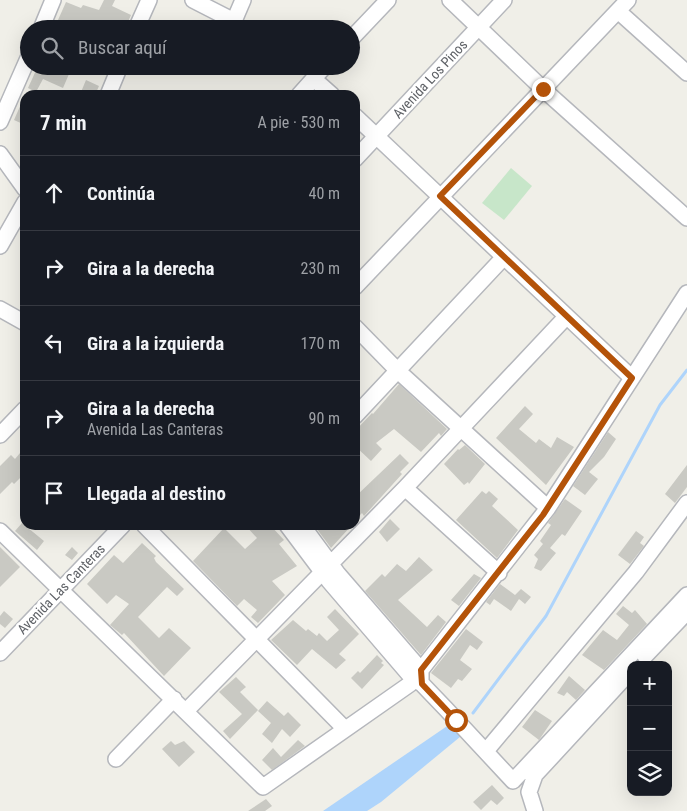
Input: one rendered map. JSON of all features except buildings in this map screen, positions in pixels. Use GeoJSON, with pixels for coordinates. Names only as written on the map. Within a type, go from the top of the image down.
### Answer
{"type":"FeatureCollection","features":[{"type":"Feature","properties":{"kind":"street"},"geometry":{"type":"LineString","coordinates":[[45,20],[53,0]]}},
{"type":"Feature","properties":{"kind":"street"},"geometry":{"type":"LineString","coordinates":[[140,20],[149,0]]}},
{"type":"Feature","properties":{"kind":"street"},"geometry":{"type":"LineString","coordinates":[[193,0],[232,20]]}},
{"type":"Feature","properties":{"kind":"street"},"geometry":{"type":"LineString","coordinates":[[234,20],[243,0]]}},
{"type":"Feature","properties":{"kind":"street"},"geometry":{"type":"LineString","coordinates":[[360,29],[388,0]]}},
{"type":"Feature","properties":{"kind":"street"},"geometry":{"type":"LineString","coordinates":[[450,0],[543,89],[687,218]]}},
{"type":"Feature","properties":{"kind":"street","name":"Avenida Los Pinos"},"geometry":{"type":"LineString","coordinates":[[360,154],[504,0]]}},
{"type":"Feature","properties":{"kind":"street"},"geometry":{"type":"LineString","coordinates":[[360,282],[623,6],[687,73]]}},
{"type":"Feature","properties":{"kind":"street"},"geometry":{"type":"LineString","coordinates":[[0,122],[21,75]]}},
{"type":"Feature","properties":{"kind":"street"},"geometry":{"type":"LineString","coordinates":[[110,90],[116,75]]}},
{"type":"Feature","properties":{"kind":"street"},"geometry":{"type":"LineString","coordinates":[[304,90],[317,75]]}},
{"type":"Feature","properties":{"kind":"street"},"geometry":{"type":"LineString","coordinates":[[314,79],[326,90]]}},
{"type":"Feature","properties":{"kind":"street"},"geometry":{"type":"LineString","coordinates":[[360,121],[632,378]]}},
{"type":"Feature","properties":{"kind":"street"},"geometry":{"type":"LineString","coordinates":[[0,154],[20,182]]}},
{"type":"Feature","properties":{"kind":"street"},"geometry":{"type":"LineString","coordinates":[[0,246],[20,211]]}},
{"type":"Feature","properties":{"kind":"street"},"geometry":{"type":"LineString","coordinates":[[360,411],[504,257]]}},
{"type":"Feature","properties":{"kind":"street"},"geometry":{"type":"LineString","coordinates":[[0,531],[61,588],[263,787],[419,678],[548,508],[687,293]]}},
{"type":"Feature","properties":{"kind":"street"},"geometry":{"type":"LineString","coordinates":[[0,309],[20,320]]}},
{"type":"Feature","properties":{"kind":"street"},"geometry":{"type":"LineString","coordinates":[[186,711],[405,488],[566,317]]}},
{"type":"Feature","properties":{"kind":"street"},"geometry":{"type":"LineString","coordinates":[[360,332],[398,371],[548,508]]}},
{"type":"Feature","properties":{"kind":"street"},"geometry":{"type":"LineString","coordinates":[[0,435],[20,414]]}},
{"type":"Feature","properties":{"kind":"street"},"geometry":{"type":"LineString","coordinates":[[405,488],[499,573]]}},
{"type":"Feature","properties":{"kind":"street"},"geometry":{"type":"LineString","coordinates":[[486,752],[636,572],[687,503]]}},
{"type":"Feature","properties":{"kind":"street","name":"Avenida Las Canteras"},"geometry":{"type":"LineString","coordinates":[[0,652],[118,530]]}},
{"type":"Feature","properties":{"kind":"street"},"geometry":{"type":"LineString","coordinates":[[149,530],[258,638],[345,729]]}},
{"type":"Feature","properties":{"kind":"street"},"geometry":{"type":"LineString","coordinates":[[292,530],[327,567],[446,709],[513,781],[687,595]]}},
{"type":"Feature","properties":{"kind":"street"},"geometry":{"type":"LineString","coordinates":[[305,530],[327,567]]}},
{"type":"Feature","properties":{"kind":"street"},"geometry":{"type":"LineString","coordinates":[[641,661],[687,612]]}},
{"type":"Feature","properties":{"kind":"street"},"geometry":{"type":"LineString","coordinates":[[535,811],[529,792],[535,776],[627,675]]}},
{"type":"Feature","properties":{"kind":"street"},"geometry":{"type":"LineString","coordinates":[[116,759],[174,700]]}},
{"type":"Feature","properties":{"kind":"green space"},"geometry":{"type":"Polygon","coordinates":[[[511,168],[532,186],[504,220],[482,203],[511,168]]]}},
{"type":"Feature","properties":{"kind":"water"},"geometry":{"type":"Polygon","coordinates":[[[456,720],[466,732],[381,802],[367,811],[323,811],[456,720]]]}},
{"type":"Feature","properties":{"kind":"waterway"},"geometry":{"type":"LineString","coordinates":[[473,713],[546,616],[660,405],[687,370]]}},
{"type":"Feature","properties":{"kind":"route"},"geometry":{"type":"LineString","coordinates":[[456,720],[422,684],[421,670],[543,515],[632,378],[440,196],[543,89]]}}]}
